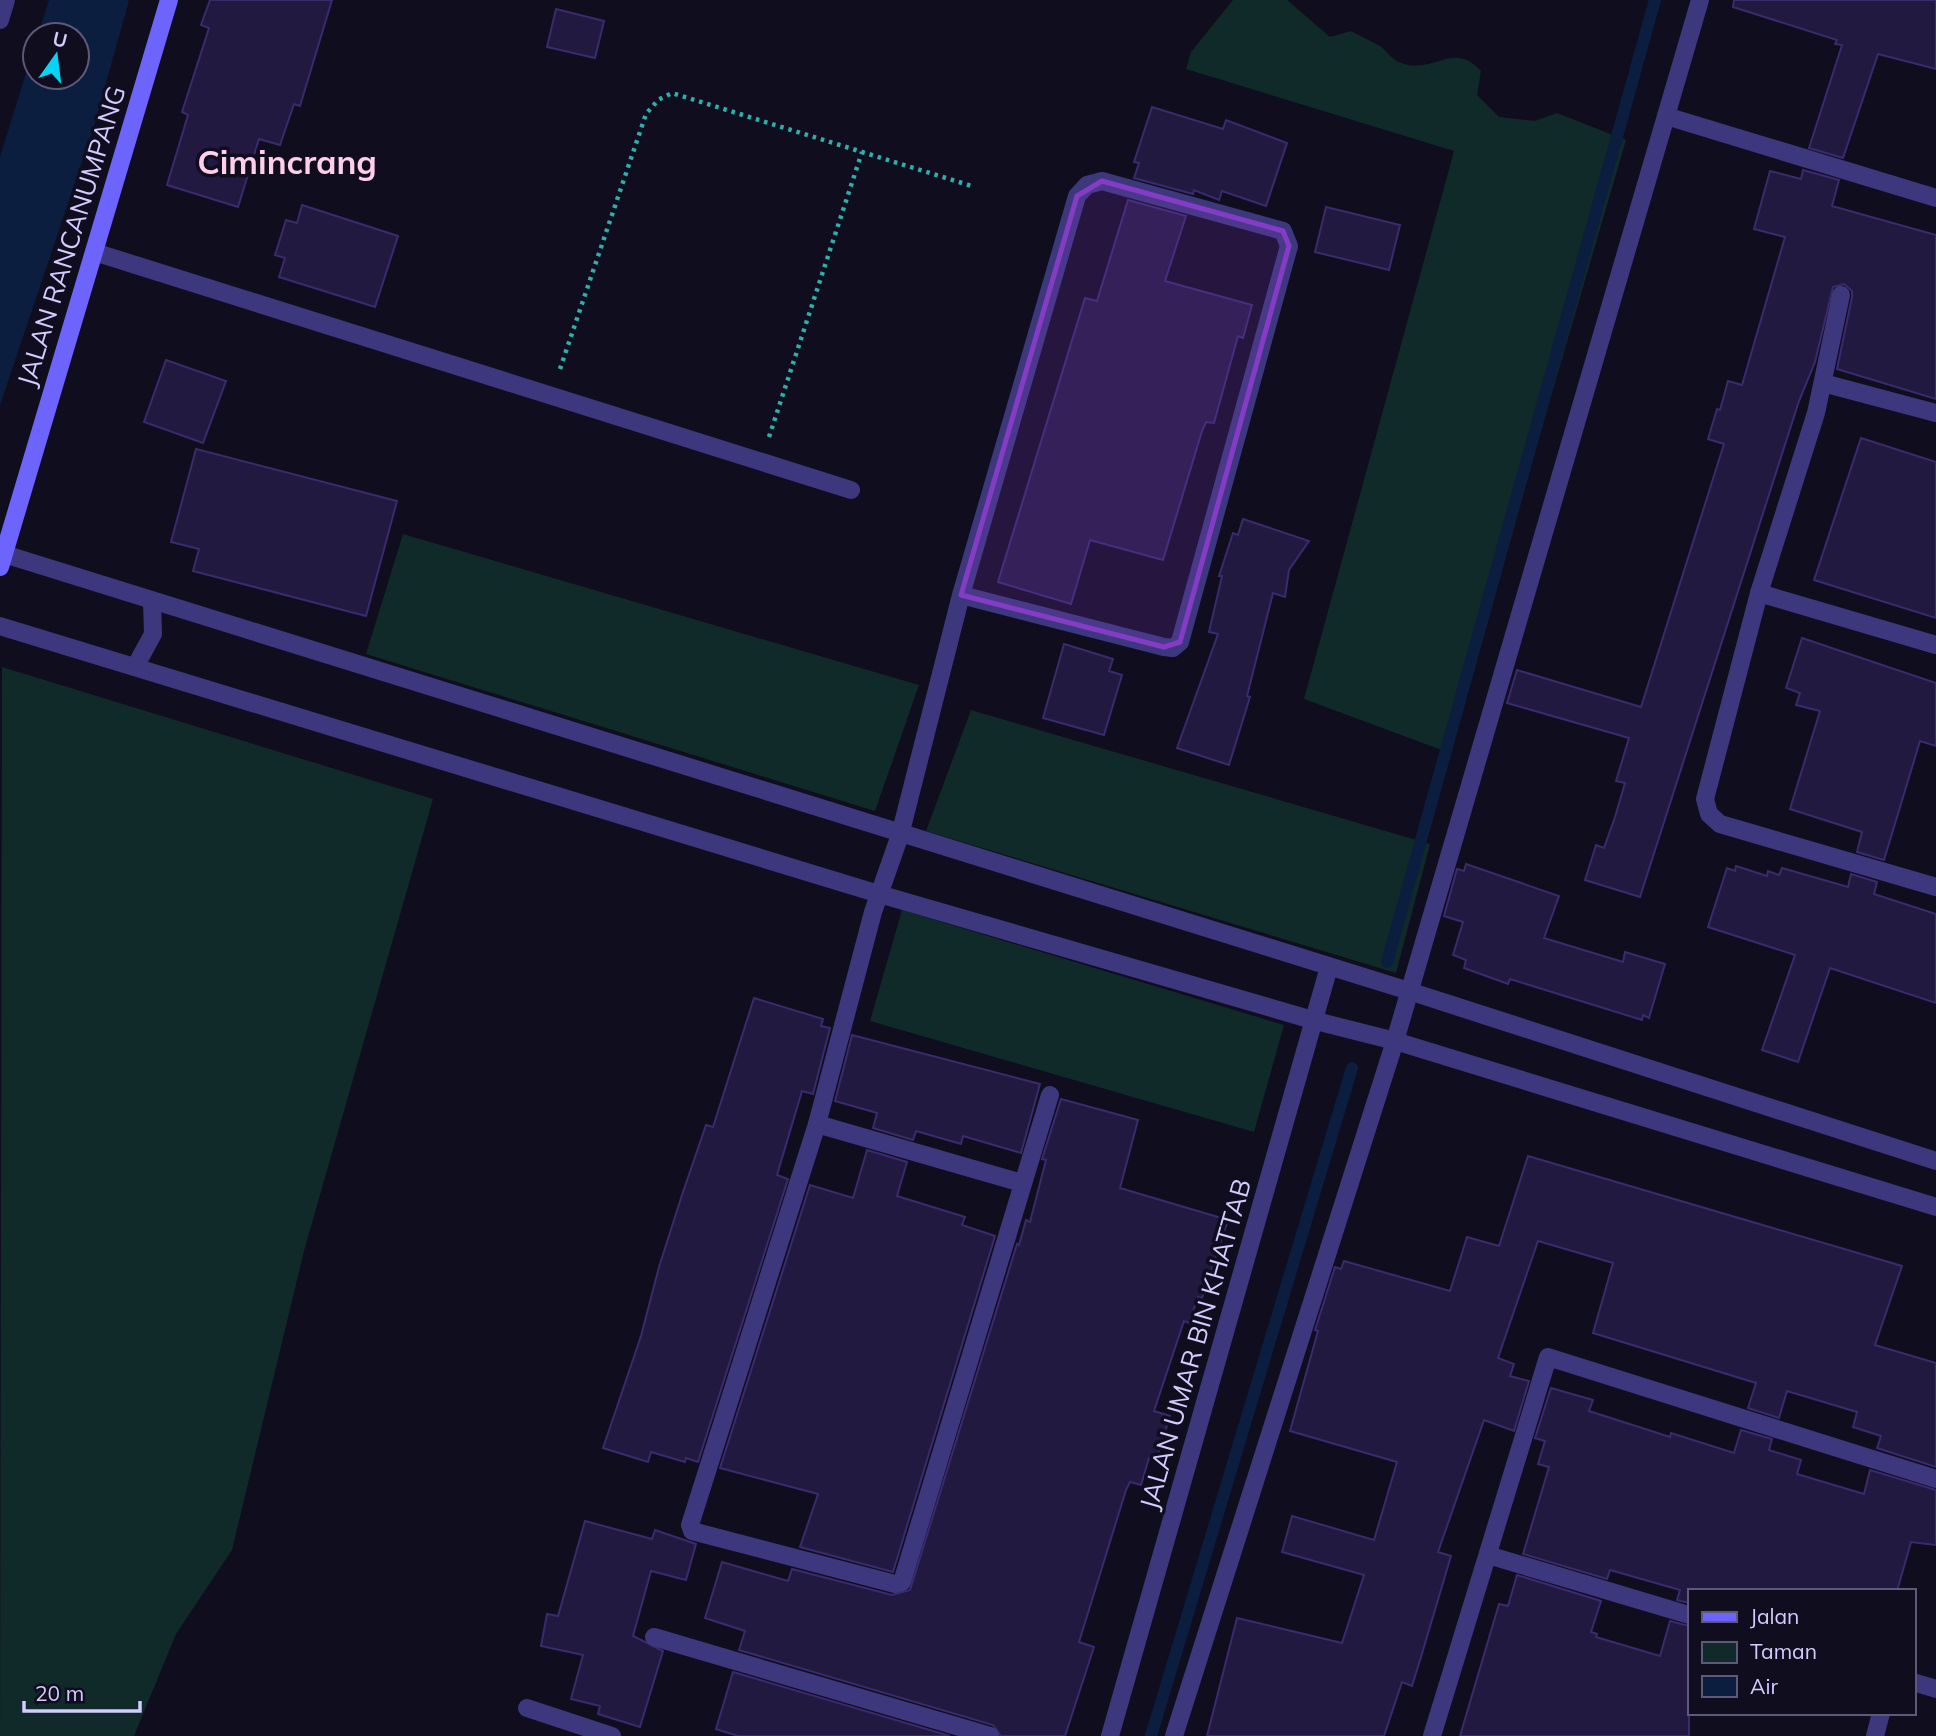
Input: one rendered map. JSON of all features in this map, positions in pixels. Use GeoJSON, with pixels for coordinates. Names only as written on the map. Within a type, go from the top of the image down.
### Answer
{"type":"FeatureCollection","features":[{"type":"Feature","properties":{"kind":"main road","name":"JALAN RANCANUMPANG"},"geometry":{"type":"LineString","coordinates":[[2,561],[169,0]]}},
{"type":"Feature","properties":{"kind":"street"},"geometry":{"type":"LineString","coordinates":[[0,20],[5,0]]}},
{"type":"Feature","properties":{"kind":"street"},"geometry":{"type":"LineString","coordinates":[[1174,1736],[1395,1041],[1700,0]]}},
{"type":"Feature","properties":{"kind":"street"},"geometry":{"type":"LineString","coordinates":[[1666,116],[1936,198]]}},
{"type":"Feature","properties":{"kind":"street"},"geometry":{"type":"LineString","coordinates":[[961,595],[1164,647],[1173,648],[1180,642],[1289,246],[1283,230],[1102,181],[1087,185],[1077,196],[961,595],[900,835],[879,894],[817,1124],[691,1525],[697,1533],[895,1584],[902,1583],[1050,1095]]}},
{"type":"Feature","properties":{"kind":"street"},"geometry":{"type":"LineString","coordinates":[[94,252],[850,490]]}},
{"type":"Feature","properties":{"kind":"street"},"geometry":{"type":"LineString","coordinates":[[1841,295],[1823,383],[1759,593],[1705,799],[1709,814],[1720,824],[1936,887]]}},
{"type":"Feature","properties":{"kind":"street"},"geometry":{"type":"LineString","coordinates":[[1823,383],[1936,413]]}},
{"type":"Feature","properties":{"kind":"street"},"geometry":{"type":"LineString","coordinates":[[2,561],[152,601],[1409,991],[1936,1161]]}},
{"type":"Feature","properties":{"kind":"street"},"geometry":{"type":"LineString","coordinates":[[1759,593],[1936,645]]}},
{"type":"Feature","properties":{"kind":"street"},"geometry":{"type":"LineString","coordinates":[[135,667],[153,634],[152,601]]}},
{"type":"Feature","properties":{"kind":"street"},"geometry":{"type":"LineString","coordinates":[[0,626],[879,894],[1316,1021],[1395,1041],[1936,1207]]}},
{"type":"Feature","properties":{"kind":"street","name":"JALAN UMAR BIN KHATTAB"},"geometry":{"type":"LineString","coordinates":[[1110,1736],[1316,1021],[1329,967]]}},
{"type":"Feature","properties":{"kind":"street"},"geometry":{"type":"LineString","coordinates":[[817,1124],[1022,1183]]}},
{"type":"Feature","properties":{"kind":"street"},"geometry":{"type":"LineString","coordinates":[[1432,1736],[1545,1359],[1551,1356],[1936,1479]]}},
{"type":"Feature","properties":{"kind":"street"},"geometry":{"type":"LineString","coordinates":[[1488,1555],[1688,1615]]}},
{"type":"Feature","properties":{"kind":"street"},"geometry":{"type":"LineString","coordinates":[[654,1637],[990,1736]]}},
{"type":"Feature","properties":{"kind":"street"},"geometry":{"type":"LineString","coordinates":[[1915,1683],[1936,1689]]}},
{"type":"Feature","properties":{"kind":"street"},"geometry":{"type":"LineString","coordinates":[[527,1708],[612,1736]]}},
{"type":"Feature","properties":{"kind":"street"},"geometry":{"type":"LineString","coordinates":[[1875,1736],[1880,1715]]}},
{"type":"Feature","properties":{"kind":"path"},"geometry":{"type":"LineString","coordinates":[[550,396],[646,114],[658,100],[672,93],[975,187]]}},
{"type":"Feature","properties":{"kind":"path"},"geometry":{"type":"LineString","coordinates":[[761,462],[862,152]]}},
{"type":"Feature","properties":{"kind":"highlighted area"},"geometry":{"type":"Polygon","coordinates":[[[1102,181],[1283,231],[1289,246],[1180,642],[1164,647],[961,595],[1077,196],[1102,181]]]}},
{"type":"Feature","properties":{"kind":"green space"},"geometry":{"type":"Polygon","coordinates":[[[1233,0],[1287,0],[1330,37],[1351,31],[1380,46],[1401,63],[1413,66],[1461,58],[1481,71],[1477,95],[1499,117],[1535,121],[1557,113],[1626,140],[1447,752],[1304,699],[1454,151],[1186,69],[1191,52],[1233,0]]]}},
{"type":"Feature","properties":{"kind":"green space"},"geometry":{"type":"Polygon","coordinates":[[[403,534],[919,685],[875,811],[366,654],[403,534]]]}},
{"type":"Feature","properties":{"kind":"green space"},"geometry":{"type":"Polygon","coordinates":[[[2,667],[433,799],[304,1251],[232,1550],[176,1634],[134,1736],[0,1736],[2,667]]]}},
{"type":"Feature","properties":{"kind":"green space"},"geometry":{"type":"Polygon","coordinates":[[[971,710],[1430,844],[1396,973],[926,831],[971,710]]]}},
{"type":"Feature","properties":{"kind":"green space"},"geometry":{"type":"Polygon","coordinates":[[[902,910],[1284,1025],[1254,1132],[870,1021],[902,910]]]}},
{"type":"Feature","properties":{"kind":"water"},"geometry":{"type":"Polygon","coordinates":[[[49,0],[129,0],[94,126],[0,405],[0,157],[21,89],[91,91],[91,21],[42,21],[49,0]]]}},
{"type":"Feature","properties":{"kind":"building"},"geometry":{"type":"Polygon","coordinates":[[[210,0],[332,0],[300,106],[294,104],[280,145],[259,139],[238,207],[167,185],[188,115],[182,112],[209,28],[201,25],[210,0]]]}},
{"type":"Feature","properties":{"kind":"building"},"geometry":{"type":"Polygon","coordinates":[[[1734,0],[1936,0],[1936,69],[1878,54],[1843,158],[1809,148],[1842,45],[1835,44],[1837,40],[1733,7],[1734,0]]]}},
{"type":"Feature","properties":{"kind":"building"},"geometry":{"type":"Polygon","coordinates":[[[556,9],[604,21],[595,58],[547,47],[556,9]]]}},
{"type":"Feature","properties":{"kind":"building"},"geometry":{"type":"Polygon","coordinates":[[[1152,107],[1223,129],[1226,120],[1287,143],[1266,206],[1222,191],[1219,200],[1194,190],[1193,194],[1134,178],[1139,163],[1134,162],[1152,107]]]}},
{"type":"Feature","properties":{"kind":"building"},"geometry":{"type":"Polygon","coordinates":[[[1803,170],[1839,180],[1832,206],[1936,235],[1936,399],[1837,369],[1852,291],[1844,284],[1833,287],[1815,362],[1799,401],[1640,897],[1585,880],[1596,845],[1604,848],[1615,817],[1625,783],[1616,781],[1629,738],[1507,703],[1517,670],[1641,707],[1724,444],[1708,439],[1717,409],[1720,410],[1728,381],[1742,385],[1785,237],[1754,229],[1770,171],[1801,179],[1803,170]]]}},
{"type":"Feature","properties":{"kind":"building"},"geometry":{"type":"Polygon","coordinates":[[[1128,200],[1186,216],[1165,281],[1252,305],[1243,338],[1238,336],[1214,423],[1206,422],[1202,431],[1163,560],[1090,540],[1071,604],[998,582],[1085,298],[1097,301],[1128,200]]]}},
{"type":"Feature","properties":{"kind":"building"},"geometry":{"type":"Polygon","coordinates":[[[302,205],[398,236],[375,307],[279,277],[285,258],[275,255],[286,220],[297,223],[302,205]]]}},
{"type":"Feature","properties":{"kind":"building"},"geometry":{"type":"Polygon","coordinates":[[[1326,207],[1400,225],[1389,270],[1315,252],[1326,207]]]}},
{"type":"Feature","properties":{"kind":"building"},"geometry":{"type":"Polygon","coordinates":[[[166,360],[226,381],[203,443],[144,422],[166,360]]]}},
{"type":"Feature","properties":{"kind":"building"},"geometry":{"type":"Polygon","coordinates":[[[1861,438],[1936,462],[1936,618],[1814,580],[1861,438]]]}},
{"type":"Feature","properties":{"kind":"building"},"geometry":{"type":"Polygon","coordinates":[[[196,449],[397,501],[366,616],[193,571],[199,549],[171,542],[196,449]]]}},
{"type":"Feature","properties":{"kind":"building"},"geometry":{"type":"Polygon","coordinates":[[[1243,519],[1309,541],[1289,570],[1285,597],[1273,593],[1247,696],[1250,697],[1229,765],[1177,748],[1218,634],[1209,632],[1222,576],[1219,576],[1233,533],[1238,535],[1243,519]]]}},
{"type":"Feature","properties":{"kind":"building"},"geometry":{"type":"Polygon","coordinates":[[[1802,638],[1936,683],[1936,746],[1920,741],[1884,860],[1857,852],[1862,832],[1790,809],[1820,711],[1796,705],[1800,693],[1786,688],[1802,638]]]}},
{"type":"Feature","properties":{"kind":"building"},"geometry":{"type":"Polygon","coordinates":[[[1064,644],[1113,659],[1109,671],[1122,675],[1104,735],[1043,718],[1064,644]]]}},
{"type":"Feature","properties":{"kind":"building"},"geometry":{"type":"Polygon","coordinates":[[[1466,864],[1559,896],[1544,938],[1623,962],[1625,952],[1665,964],[1649,1018],[1643,1015],[1642,1020],[1510,979],[1508,984],[1464,968],[1466,960],[1453,955],[1463,922],[1444,916],[1457,869],[1464,871],[1466,864]]]}},
{"type":"Feature","properties":{"kind":"building"},"geometry":{"type":"Polygon","coordinates":[[[1736,866],[1767,876],[1768,871],[1779,875],[1782,868],[1848,887],[1851,874],[1877,882],[1874,894],[1936,914],[1936,1003],[1830,968],[1798,1062],[1762,1050],[1795,955],[1708,927],[1727,868],[1735,871],[1736,866]]]}},
{"type":"Feature","properties":{"kind":"building"},"geometry":{"type":"Polygon","coordinates":[[[754,998],[823,1019],[821,1026],[830,1028],[813,1094],[802,1091],[777,1175],[788,1179],[698,1462],[686,1458],[685,1462],[651,1452],[648,1462],[603,1448],[641,1336],[682,1195],[706,1125],[713,1127],[754,998]]]}},
{"type":"Feature","properties":{"kind":"building"},"geometry":{"type":"Polygon","coordinates":[[[852,1035],[1040,1084],[1021,1153],[963,1136],[961,1144],[916,1131],[913,1140],[873,1128],[877,1113],[835,1101],[852,1035]]]}},
{"type":"Feature","properties":{"kind":"building"},"geometry":{"type":"Polygon","coordinates":[[[1061,1099],[1138,1120],[1120,1188],[1228,1220],[1202,1298],[1198,1297],[1189,1323],[1184,1321],[1154,1411],[1170,1416],[1156,1461],[1149,1458],[1141,1485],[1130,1482],[1126,1490],[1079,1642],[1094,1647],[1065,1736],[1001,1736],[993,1725],[739,1650],[745,1631],[705,1618],[722,1562],[788,1581],[792,1569],[892,1595],[910,1590],[1017,1244],[1019,1245],[1026,1220],[1030,1222],[1046,1160],[1042,1159],[1061,1099]]]}},
{"type":"Feature","properties":{"kind":"building"},"geometry":{"type":"Polygon","coordinates":[[[867,1150],[907,1162],[897,1196],[965,1217],[962,1225],[995,1236],[893,1572],[800,1547],[818,1494],[720,1468],[810,1185],[853,1198],[867,1150]]]}},
{"type":"Feature","properties":{"kind":"building"},"geometry":{"type":"Polygon","coordinates":[[[1528,1156],[1902,1266],[1875,1345],[1936,1363],[1936,1467],[1877,1448],[1881,1436],[1853,1427],[1857,1412],[1787,1391],[1779,1418],[1748,1408],[1756,1383],[1593,1333],[1613,1263],[1538,1241],[1498,1358],[1514,1364],[1510,1376],[1529,1381],[1514,1431],[1484,1420],[1438,1552],[1451,1556],[1412,1686],[1402,1682],[1384,1736],[1207,1736],[1237,1618],[1342,1643],[1364,1575],[1282,1552],[1292,1516],[1374,1540],[1397,1462],[1290,1431],[1318,1331],[1315,1330],[1335,1267],[1341,1269],[1344,1261],[1450,1291],[1467,1237],[1499,1246],[1528,1156]]]}},
{"type":"Feature","properties":{"kind":"building"},"geometry":{"type":"Polygon","coordinates":[[[1551,1388],[1593,1400],[1589,1411],[1670,1437],[1671,1433],[1734,1453],[1741,1430],[1772,1439],[1769,1450],[1801,1460],[1797,1474],[1864,1494],[1870,1470],[1936,1490],[1936,1545],[1911,1542],[1898,1589],[1688,1589],[1688,1603],[1677,1600],[1680,1590],[1610,1570],[1607,1579],[1523,1554],[1549,1467],[1538,1464],[1545,1441],[1535,1438],[1551,1388]]]}},
{"type":"Feature","properties":{"kind":"building"},"geometry":{"type":"Polygon","coordinates":[[[585,1521],[652,1539],[655,1530],[696,1544],[686,1580],[651,1571],[633,1636],[663,1651],[640,1727],[598,1714],[600,1706],[571,1699],[583,1655],[541,1646],[547,1614],[558,1616],[585,1521]]]}},
{"type":"Feature","properties":{"kind":"building"},"geometry":{"type":"Polygon","coordinates":[[[1517,1575],[1601,1601],[1591,1632],[1597,1634],[1596,1637],[1660,1656],[1670,1621],[1688,1626],[1689,1736],[1460,1736],[1499,1604],[1508,1606],[1517,1575]]]}},
{"type":"Feature","properties":{"kind":"building"},"geometry":{"type":"Polygon","coordinates":[[[733,1672],[950,1736],[738,1736],[716,1729],[733,1672]]]}},
{"type":"Feature","properties":{"kind":"waterway"},"geometry":{"type":"LineString","coordinates":[[1387,962],[1655,0]]}},
{"type":"Feature","properties":{"kind":"waterway"},"geometry":{"type":"LineString","coordinates":[[1151,1736],[1352,1068]]}},
{"type":"Feature","properties":{"kind":"district","name":"Cimincrang"},"geometry":{"type":"Point","coordinates":[287,161]}}]}
